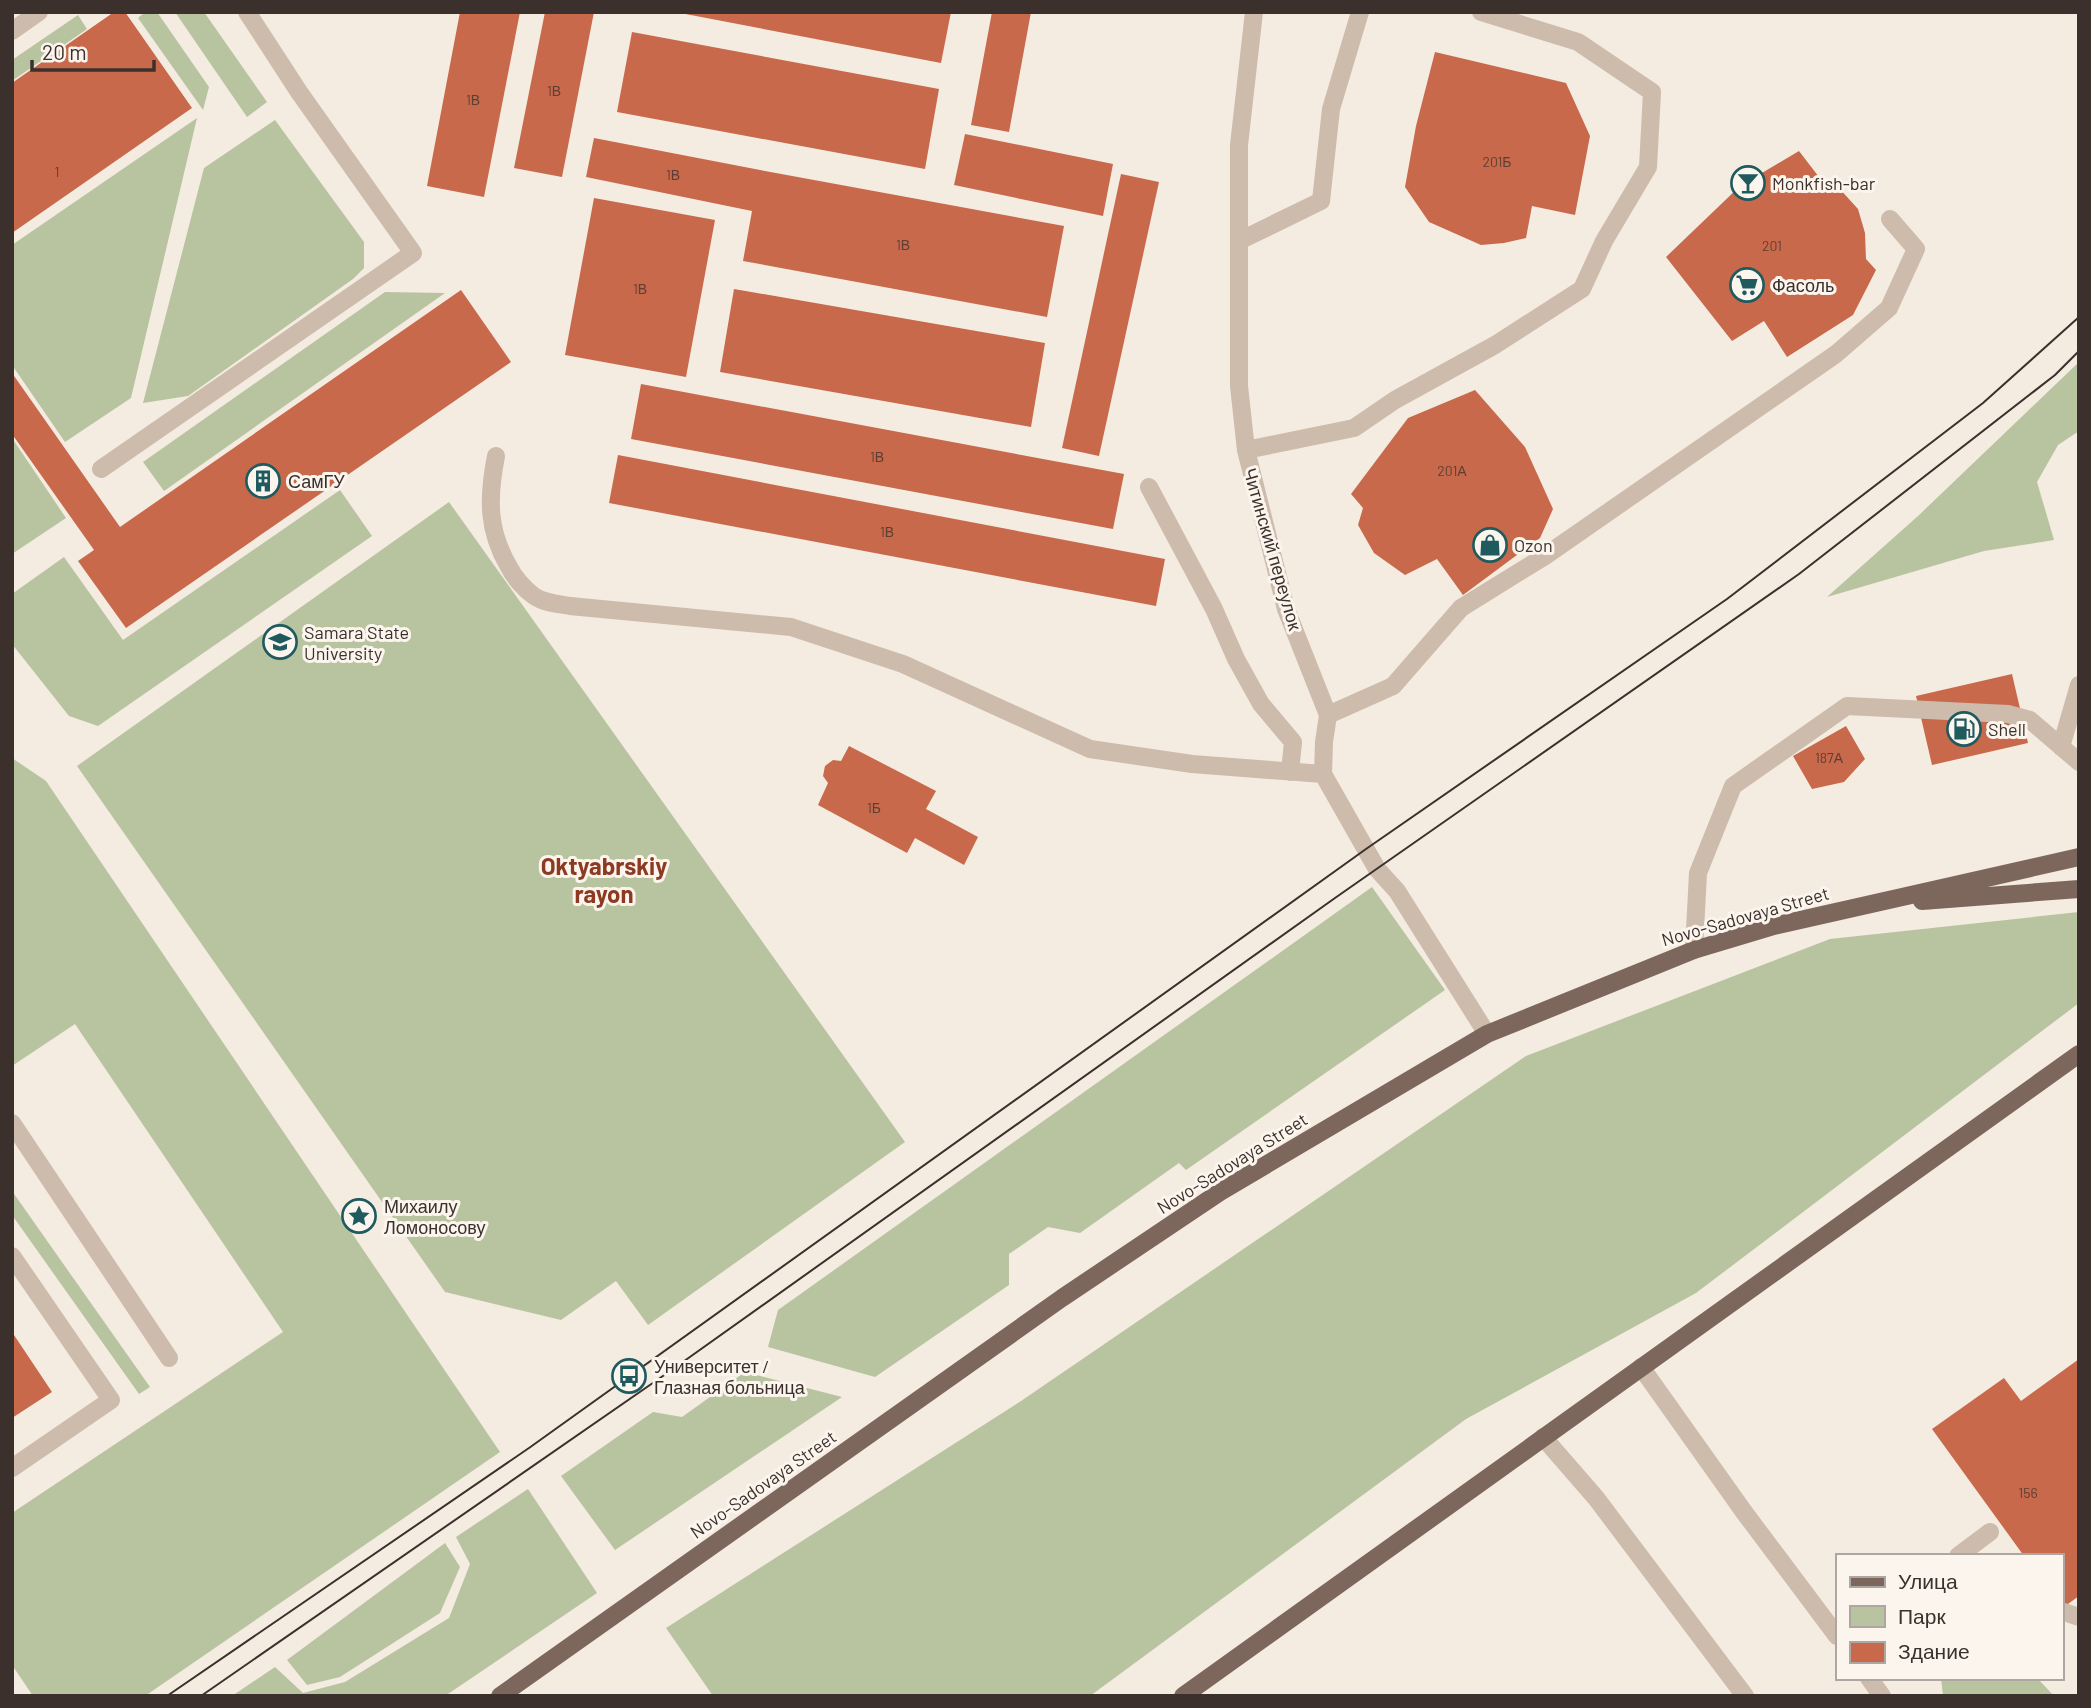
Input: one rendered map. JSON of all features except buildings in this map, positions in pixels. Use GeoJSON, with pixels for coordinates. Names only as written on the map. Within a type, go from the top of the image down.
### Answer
{"type":"FeatureCollection","features":[{"type":"Feature","properties":{"kind":"main road","name":"Novo-Sadovaya Street"},"geometry":{"type":"LineString","coordinates":[[500,1696],[1062,1298],[1220,1192],[1487,1034],[1694,950],[1774,926],[2079,857]]}},
{"type":"Feature","properties":{"kind":"main road"},"geometry":{"type":"LineString","coordinates":[[1856,906],[2079,888]]}},
{"type":"Feature","properties":{"kind":"main road"},"geometry":{"type":"LineString","coordinates":[[1183,1696],[2079,1054]]}},
{"type":"Feature","properties":{"kind":"street"},"geometry":{"type":"LineString","coordinates":[[12,31],[39,12]]}},
{"type":"Feature","properties":{"kind":"street"},"geometry":{"type":"LineString","coordinates":[[101,470],[413,253],[299,92],[247,12]]}},
{"type":"Feature","properties":{"kind":"street","name":"Читинский переулок"},"geometry":{"type":"LineString","coordinates":[[1254,12],[1239,145],[1239,386],[1246,450],[1286,609],[1328,715],[1323,774]]}},
{"type":"Feature","properties":{"kind":"street"},"geometry":{"type":"LineString","coordinates":[[1239,241],[1321,201],[1331,110],[1360,12]]}},
{"type":"Feature","properties":{"kind":"street"},"geometry":{"type":"LineString","coordinates":[[1246,450],[1354,428],[1395,400],[1495,345],[1582,289],[1604,241],[1648,167],[1652,92],[1578,42],[1481,12]]}},
{"type":"Feature","properties":{"kind":"street"},"geometry":{"type":"LineString","coordinates":[[1328,715],[1392,686],[1461,608],[1545,556],[1825,362],[1889,309],[1916,249],[1890,219]]}},
{"type":"Feature","properties":{"kind":"street"},"geometry":{"type":"LineString","coordinates":[[496,456],[492,480],[492,528],[500,552],[514,577],[534,596],[552,603],[791,627],[903,664],[1090,749],[1192,764],[1323,774],[1377,869],[1397,891],[1487,1034]]}},
{"type":"Feature","properties":{"kind":"street"},"geometry":{"type":"LineString","coordinates":[[1149,487],[1261,704],[1293,743],[1290,772]]}},
{"type":"Feature","properties":{"kind":"street"},"geometry":{"type":"LineString","coordinates":[[2061,747],[2079,685]]}},
{"type":"Feature","properties":{"kind":"street"},"geometry":{"type":"LineString","coordinates":[[1694,950],[1698,873],[1733,786],[1847,706],[2008,714],[2029,720],[2079,762]]}},
{"type":"Feature","properties":{"kind":"street"},"geometry":{"type":"LineString","coordinates":[[12,1123],[170,1358]]}},
{"type":"Feature","properties":{"kind":"street"},"geometry":{"type":"LineString","coordinates":[[12,1256],[111,1400],[12,1468]]}},
{"type":"Feature","properties":{"kind":"street"},"geometry":{"type":"LineString","coordinates":[[1641,1367],[1744,1512],[1836,1635]]}},
{"type":"Feature","properties":{"kind":"street"},"geometry":{"type":"LineString","coordinates":[[1544,1437],[1596,1497],[1745,1696]]}},
{"type":"Feature","properties":{"kind":"street"},"geometry":{"type":"LineString","coordinates":[[1961,1554],[1990,1532]]}},
{"type":"Feature","properties":{"kind":"street"},"geometry":{"type":"LineString","coordinates":[[1870,1680],[1882,1696]]}},
{"type":"Feature","properties":{"kind":"green space"},"geometry":{"type":"Polygon","coordinates":[[[145,12],[157,12],[209,87],[203,110],[138,18],[145,12]]]}},
{"type":"Feature","properties":{"kind":"green space"},"geometry":{"type":"Polygon","coordinates":[[[175,12],[204,12],[267,102],[247,117],[175,12]]]}},
{"type":"Feature","properties":{"kind":"green space"},"geometry":{"type":"Polygon","coordinates":[[[78,15],[87,29],[12,81],[12,60],[78,15]]]}},
{"type":"Feature","properties":{"kind":"green space"},"geometry":{"type":"Polygon","coordinates":[[[197,118],[131,398],[65,442],[12,365],[12,245],[197,118]]]}},
{"type":"Feature","properties":{"kind":"green space"},"geometry":{"type":"Polygon","coordinates":[[[275,120],[364,242],[364,268],[353,279],[188,396],[143,403],[204,168],[275,120]]]}},
{"type":"Feature","properties":{"kind":"green space"},"geometry":{"type":"Polygon","coordinates":[[[385,292],[445,293],[164,491],[143,462],[385,292]]]}},
{"type":"Feature","properties":{"kind":"green space"},"geometry":{"type":"Polygon","coordinates":[[[2079,362],[2079,431],[2058,445],[2037,482],[2054,540],[1984,551],[1827,597],[1918,516],[2079,362]]]}},
{"type":"Feature","properties":{"kind":"green space"},"geometry":{"type":"Polygon","coordinates":[[[12,438],[66,518],[12,554],[12,438]]]}},
{"type":"Feature","properties":{"kind":"green space"},"geometry":{"type":"Polygon","coordinates":[[[340,490],[372,536],[98,726],[69,716],[12,644],[12,594],[64,557],[123,640],[340,490]]]}},
{"type":"Feature","properties":{"kind":"green space"},"geometry":{"type":"Polygon","coordinates":[[[449,502],[905,1142],[648,1325],[616,1281],[561,1320],[445,1292],[77,766],[449,502]]]}},
{"type":"Feature","properties":{"kind":"green space"},"geometry":{"type":"Polygon","coordinates":[[[12,758],[46,781],[500,1452],[145,1696],[33,1696],[12,1665],[12,1513],[283,1332],[75,1024],[12,1066],[12,758]]]}},
{"type":"Feature","properties":{"kind":"green space"},"geometry":{"type":"Polygon","coordinates":[[[1372,887],[1445,990],[1186,1170],[1179,1163],[1080,1233],[1048,1227],[1009,1254],[1009,1285],[875,1377],[768,1347],[778,1310],[1372,887]]]}},
{"type":"Feature","properties":{"kind":"green space"},"geometry":{"type":"Polygon","coordinates":[[[2079,912],[2079,1003],[1696,1293],[1466,1419],[1090,1696],[713,1696],[666,1628],[1021,1401],[1526,1056],[1830,939],[2079,912]]]}},
{"type":"Feature","properties":{"kind":"green space"},"geometry":{"type":"Polygon","coordinates":[[[12,1191],[150,1387],[139,1394],[12,1215],[12,1191]]]}},
{"type":"Feature","properties":{"kind":"green space"},"geometry":{"type":"Polygon","coordinates":[[[745,1372],[842,1397],[615,1550],[561,1476],[653,1412],[682,1417],[745,1372]]]}},
{"type":"Feature","properties":{"kind":"green space"},"geometry":{"type":"Polygon","coordinates":[[[528,1489],[597,1593],[445,1696],[232,1696],[275,1667],[303,1693],[345,1682],[449,1618],[470,1564],[456,1537],[528,1489]]]}},
{"type":"Feature","properties":{"kind":"green space"},"geometry":{"type":"Polygon","coordinates":[[[445,1543],[460,1567],[440,1613],[340,1677],[307,1685],[287,1660],[445,1543]]]}},
{"type":"Feature","properties":{"kind":"green space"},"geometry":{"type":"Polygon","coordinates":[[[1941,1680],[2039,1680],[2054,1696],[1943,1696],[1941,1680]]]}},
{"type":"Feature","properties":{"kind":"tram line"},"geometry":{"type":"LineString","coordinates":[[167,1696],[529,1448],[1366,849],[1727,599],[1983,403],[2079,317]]}},
{"type":"Feature","properties":{"kind":"tram line"},"geometry":{"type":"LineString","coordinates":[[201,1696],[673,1369],[1335,898],[1799,574],[2055,375],[2079,351]]}},
{"type":"Feature","properties":{"kind":"place","name":"Monkfish-bar"},"geometry":{"type":"Point","coordinates":[1748,183]}},
{"type":"Feature","properties":{"kind":"place","name":"Фасоль"},"geometry":{"type":"Point","coordinates":[1747,285]}},
{"type":"Feature","properties":{"kind":"place","name":"СамГУ"},"geometry":{"type":"Point","coordinates":[263,481]}},
{"type":"Feature","properties":{"kind":"place","name":"Ozon"},"geometry":{"type":"Point","coordinates":[1490,545]}},
{"type":"Feature","properties":{"kind":"place","name":"Samara State University"},"geometry":{"type":"Point","coordinates":[280,642]}},
{"type":"Feature","properties":{"kind":"place","name":"Shell"},"geometry":{"type":"Point","coordinates":[1964,729]}},
{"type":"Feature","properties":{"kind":"place","name":"Михаилу Ломоносову"},"geometry":{"type":"Point","coordinates":[359,1216]}},
{"type":"Feature","properties":{"kind":"place","name":"Университет / Глазная больница"},"geometry":{"type":"Point","coordinates":[629,1376]}},
{"type":"Feature","properties":{"kind":"district","name":"Oktyabrskiy rayon"},"geometry":{"type":"Point","coordinates":[604,879]}}]}
